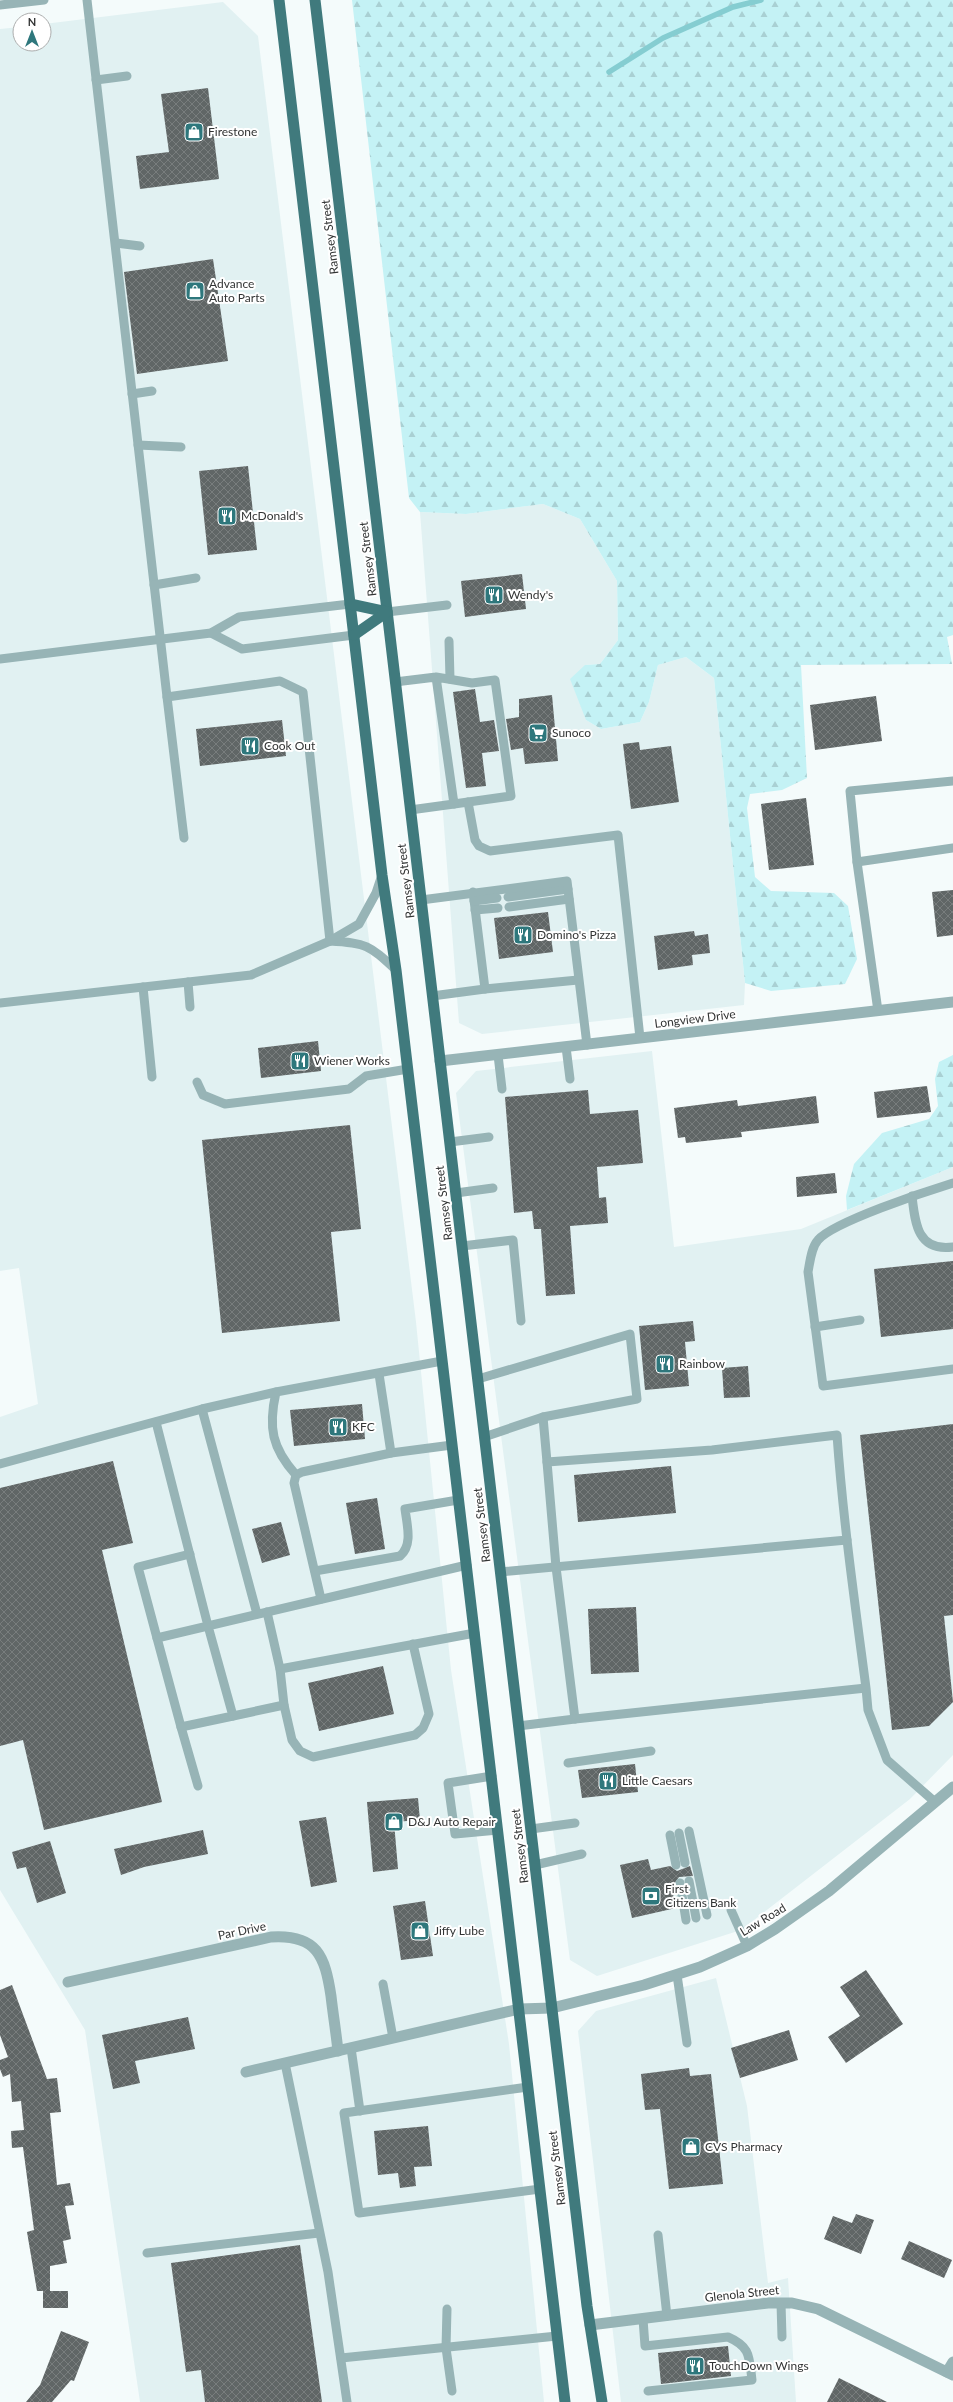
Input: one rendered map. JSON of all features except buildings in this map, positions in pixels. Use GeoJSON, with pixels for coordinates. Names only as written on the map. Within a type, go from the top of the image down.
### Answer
{"type":"FeatureCollection","features":[{"type":"Feature","properties":{"kind":"main road","name":"Ramsey Street"},"geometry":{"type":"LineString","coordinates":[[279,0],[382,875],[396,970],[408,1069],[565,2402]]}},
{"type":"Feature","properties":{"kind":"main road","name":"Ramsey Street"},"geometry":{"type":"LineString","coordinates":[[315,0],[518,1726],[590,2325],[602,2402]]}},
{"type":"Feature","properties":{"kind":"main road"},"geometry":{"type":"LineString","coordinates":[[350,604],[387,612]]}},
{"type":"Feature","properties":{"kind":"main road"},"geometry":{"type":"LineString","coordinates":[[354,635],[387,612]]}},
{"type":"Feature","properties":{"kind":"street","name":"Longview Drive"},"geometry":{"type":"LineString","coordinates":[[440,1061],[953,1002]]}},
{"type":"Feature","properties":{"kind":"street","name":"Law Road"},"geometry":{"type":"LineString","coordinates":[[519,2009],[552,2008],[677,1975],[747,1946],[803,1911],[953,1787]]}},
{"type":"Feature","properties":{"kind":"street","name":"Par Drive"},"geometry":{"type":"LineString","coordinates":[[68,1982],[271,1937],[296,1938],[313,1947],[322,1957],[327,1970],[338,2051]]}},
{"type":"Feature","properties":{"kind":"street"},"geometry":{"type":"LineString","coordinates":[[246,2072],[519,2009]]}},
{"type":"Feature","properties":{"kind":"street","name":"Glenola Street"},"geometry":{"type":"LineString","coordinates":[[590,2325],[781,2303],[798,2304],[818,2309],[950,2374]]}},
{"type":"Feature","properties":{"kind":"street"},"geometry":{"type":"LineString","coordinates":[[950,2374],[953,2362]]}},
{"type":"Feature","properties":{"kind":"lane"},"geometry":{"type":"LineString","coordinates":[[0,5],[44,0]]}},
{"type":"Feature","properties":{"kind":"lane"},"geometry":{"type":"LineString","coordinates":[[87,0],[184,838]]}},
{"type":"Feature","properties":{"kind":"lane"},"geometry":{"type":"LineString","coordinates":[[96,80],[126,76]]}},
{"type":"Feature","properties":{"kind":"lane"},"geometry":{"type":"LineString","coordinates":[[116,243],[140,246]]}},
{"type":"Feature","properties":{"kind":"lane"},"geometry":{"type":"LineString","coordinates":[[132,394],[152,391]]}},
{"type":"Feature","properties":{"kind":"lane"},"geometry":{"type":"LineString","coordinates":[[138,445],[181,447]]}},
{"type":"Feature","properties":{"kind":"lane"},"geometry":{"type":"LineString","coordinates":[[154,585],[196,578]]}},
{"type":"Feature","properties":{"kind":"lane"},"geometry":{"type":"LineString","coordinates":[[0,659],[211,633],[239,617],[350,604]]}},
{"type":"Feature","properties":{"kind":"lane"},"geometry":{"type":"LineString","coordinates":[[387,612],[447,605]]}},
{"type":"Feature","properties":{"kind":"lane"},"geometry":{"type":"LineString","coordinates":[[211,633],[242,648],[354,635]]}},
{"type":"Feature","properties":{"kind":"lane"},"geometry":{"type":"LineString","coordinates":[[449,641],[450,679]]}},
{"type":"Feature","properties":{"kind":"lane"},"geometry":{"type":"LineString","coordinates":[[436,677],[454,804]]}},
{"type":"Feature","properties":{"kind":"lane"},"geometry":{"type":"LineString","coordinates":[[395,682],[436,677],[472,683],[495,680],[511,796],[410,810]]}},
{"type":"Feature","properties":{"kind":"lane"},"geometry":{"type":"LineString","coordinates":[[167,697],[280,681],[303,692],[330,941]]}},
{"type":"Feature","properties":{"kind":"lane"},"geometry":{"type":"LineString","coordinates":[[878,1011],[857,862],[850,792],[953,781]]}},
{"type":"Feature","properties":{"kind":"lane"},"geometry":{"type":"LineString","coordinates":[[468,802],[475,840],[479,846],[490,851],[618,834],[640,1038]]}},
{"type":"Feature","properties":{"kind":"lane"},"geometry":{"type":"LineString","coordinates":[[857,862],[953,848]]}},
{"type":"Feature","properties":{"kind":"lane"},"geometry":{"type":"LineString","coordinates":[[0,1003],[251,975],[330,941],[359,924],[376,893],[382,875]]}},
{"type":"Feature","properties":{"kind":"lane"},"geometry":{"type":"LineString","coordinates":[[474,901],[567,881],[586,1045]]}},
{"type":"Feature","properties":{"kind":"lane"},"geometry":{"type":"LineString","coordinates":[[508,897],[568,889]]}},
{"type":"Feature","properties":{"kind":"lane"},"geometry":{"type":"LineString","coordinates":[[421,900],[474,901],[497,898]]}},
{"type":"Feature","properties":{"kind":"lane"},"geometry":{"type":"LineString","coordinates":[[509,907],[569,899]]}},
{"type":"Feature","properties":{"kind":"lane"},"geometry":{"type":"LineString","coordinates":[[474,901],[498,908]]}},
{"type":"Feature","properties":{"kind":"lane"},"geometry":{"type":"LineString","coordinates":[[474,901],[485,989]]}},
{"type":"Feature","properties":{"kind":"lane"},"geometry":{"type":"LineString","coordinates":[[330,941],[359,942],[374,950],[396,970]]}},
{"type":"Feature","properties":{"kind":"lane"},"geometry":{"type":"LineString","coordinates":[[432,996],[578,980]]}},
{"type":"Feature","properties":{"kind":"lane"},"geometry":{"type":"LineString","coordinates":[[188,982],[190,1007]]}},
{"type":"Feature","properties":{"kind":"lane"},"geometry":{"type":"LineString","coordinates":[[143,987],[152,1077]]}},
{"type":"Feature","properties":{"kind":"lane"},"geometry":{"type":"LineString","coordinates":[[566,1047],[570,1079]]}},
{"type":"Feature","properties":{"kind":"lane"},"geometry":{"type":"LineString","coordinates":[[498,1055],[502,1089]]}},
{"type":"Feature","properties":{"kind":"lane"},"geometry":{"type":"LineString","coordinates":[[197,1082],[203,1094],[225,1104],[349,1089],[366,1076],[408,1069]]}},
{"type":"Feature","properties":{"kind":"lane"},"geometry":{"type":"LineString","coordinates":[[450,1142],[489,1137]]}},
{"type":"Feature","properties":{"kind":"lane"},"geometry":{"type":"LineString","coordinates":[[953,1183],[912,1196],[830,1231],[818,1240],[811,1256],[808,1272],[823,1386],[953,1369]]}},
{"type":"Feature","properties":{"kind":"lane"},"geometry":{"type":"LineString","coordinates":[[456,1194],[493,1188]]}},
{"type":"Feature","properties":{"kind":"lane"},"geometry":{"type":"LineString","coordinates":[[912,1196],[915,1224],[921,1236],[934,1246],[953,1247]]}},
{"type":"Feature","properties":{"kind":"lane"},"geometry":{"type":"LineString","coordinates":[[462,1246],[513,1240],[521,1321]]}},
{"type":"Feature","properties":{"kind":"lane"},"geometry":{"type":"LineString","coordinates":[[815,1327],[860,1320]]}},
{"type":"Feature","properties":{"kind":"lane"},"geometry":{"type":"LineString","coordinates":[[478,1379],[630,1334],[637,1399],[543,1418],[484,1437]]}},
{"type":"Feature","properties":{"kind":"lane"},"geometry":{"type":"LineString","coordinates":[[0,1464],[202,1409],[276,1392],[379,1374],[442,1361]]}},
{"type":"Feature","properties":{"kind":"lane"},"geometry":{"type":"LineString","coordinates":[[379,1374],[391,1453]]}},
{"type":"Feature","properties":{"kind":"lane"},"geometry":{"type":"LineString","coordinates":[[276,1392],[273,1407],[276,1447],[283,1461],[296,1475]]}},
{"type":"Feature","properties":{"kind":"lane"},"geometry":{"type":"LineString","coordinates":[[202,1409],[257,1614]]}},
{"type":"Feature","properties":{"kind":"lane"},"geometry":{"type":"LineString","coordinates":[[543,1418],[556,1567],[575,1719]]}},
{"type":"Feature","properties":{"kind":"lane"},"geometry":{"type":"LineString","coordinates":[[156,1422],[208,1626],[234,1716]]}},
{"type":"Feature","properties":{"kind":"lane"},"geometry":{"type":"LineString","coordinates":[[547,1462],[712,1450],[836,1435],[847,1540],[868,1710],[887,1760],[935,1802]]}},
{"type":"Feature","properties":{"kind":"lane"},"geometry":{"type":"LineString","coordinates":[[321,1599],[294,1483],[296,1475],[302,1472],[391,1453],[452,1445]]}},
{"type":"Feature","properties":{"kind":"lane"},"geometry":{"type":"LineString","coordinates":[[314,1571],[400,1556],[406,1552],[408,1544],[405,1509],[458,1500]]}},
{"type":"Feature","properties":{"kind":"lane"},"geometry":{"type":"LineString","coordinates":[[500,1572],[847,1540]]}},
{"type":"Feature","properties":{"kind":"lane"},"geometry":{"type":"LineString","coordinates":[[190,1554],[138,1567],[198,1786]]}},
{"type":"Feature","properties":{"kind":"lane"},"geometry":{"type":"LineString","coordinates":[[157,1638],[467,1565]]}},
{"type":"Feature","properties":{"kind":"lane"},"geometry":{"type":"LineString","coordinates":[[267,1612],[280,1669],[284,1705],[292,1740],[300,1751],[313,1757],[415,1735],[423,1728],[429,1714],[413,1644]]}},
{"type":"Feature","properties":{"kind":"lane"},"geometry":{"type":"LineString","coordinates":[[280,1669],[475,1634]]}},
{"type":"Feature","properties":{"kind":"lane"},"geometry":{"type":"LineString","coordinates":[[518,1726],[866,1688]]}},
{"type":"Feature","properties":{"kind":"lane"},"geometry":{"type":"LineString","coordinates":[[182,1727],[284,1705]]}},
{"type":"Feature","properties":{"kind":"lane"},"geometry":{"type":"LineString","coordinates":[[568,1763],[651,1751]]}},
{"type":"Feature","properties":{"kind":"lane"},"geometry":{"type":"LineString","coordinates":[[492,1776],[448,1783],[455,1834],[498,1830]]}},
{"type":"Feature","properties":{"kind":"lane"},"geometry":{"type":"LineString","coordinates":[[531,1829],[575,1823]]}},
{"type":"Feature","properties":{"kind":"lane"},"geometry":{"type":"LineString","coordinates":[[689,1831],[707,1916]]}},
{"type":"Feature","properties":{"kind":"lane"},"geometry":{"type":"LineString","coordinates":[[674,1834],[680,1864]]}},
{"type":"Feature","properties":{"kind":"lane"},"geometry":{"type":"LineString","coordinates":[[535,1865],[582,1854]]}},
{"type":"Feature","properties":{"kind":"lane"},"geometry":{"type":"LineString","coordinates":[[686,1920],[684,1882],[696,1918]]}},
{"type":"Feature","properties":{"kind":"lane"},"geometry":{"type":"LineString","coordinates":[[731,1910],[747,1946]]}},
{"type":"Feature","properties":{"kind":"lane"},"geometry":{"type":"LineString","coordinates":[[677,1975],[687,2043]]}},
{"type":"Feature","properties":{"kind":"lane"},"geometry":{"type":"LineString","coordinates":[[383,1984],[393,2038]]}},
{"type":"Feature","properties":{"kind":"lane"},"geometry":{"type":"LineString","coordinates":[[351,2048],[360,2111]]}},
{"type":"Feature","properties":{"kind":"lane"},"geometry":{"type":"LineString","coordinates":[[285,2063],[335,2311],[347,2402]]}},
{"type":"Feature","properties":{"kind":"lane"},"geometry":{"type":"LineString","coordinates":[[528,2087],[344,2113],[359,2213],[540,2189]]}},
{"type":"Feature","properties":{"kind":"lane"},"geometry":{"type":"LineString","coordinates":[[146,2253],[319,2233]]}},
{"type":"Feature","properties":{"kind":"lane"},"geometry":{"type":"LineString","coordinates":[[658,2235],[667,2316]]}},
{"type":"Feature","properties":{"kind":"lane"},"geometry":{"type":"LineString","coordinates":[[781,2303],[782,2337]]}},
{"type":"Feature","properties":{"kind":"lane"},"geometry":{"type":"LineString","coordinates":[[447,2308],[446,2348],[452,2391]]}},
{"type":"Feature","properties":{"kind":"lane"},"geometry":{"type":"LineString","coordinates":[[643,2319],[645,2346],[728,2337],[744,2346],[748,2352],[752,2380],[648,2391]]}},
{"type":"Feature","properties":{"kind":"lane"},"geometry":{"type":"LineString","coordinates":[[341,2358],[557,2336]]}},
{"type":"Feature","properties":{"kind":"shaded area"},"geometry":{"type":"Polygon","coordinates":[[[223,2],[258,36],[416,1322],[451,1670],[509,2044],[544,2402],[140,2402],[85,2030],[0,1890],[0,1417],[38,1404],[19,1268],[0,1271],[0,29],[12,28],[12,52],[52,52],[52,23],[223,2]]]}},
{"type":"Feature","properties":{"kind":"shaded area"},"geometry":{"type":"Polygon","coordinates":[[[543,504],[580,519],[617,581],[618,640],[600,664],[585,665],[586,720],[601,729],[640,722],[649,702],[658,665],[686,657],[714,678],[745,983],[744,1005],[482,1034],[459,1023],[420,512],[466,514],[543,504]]]}},
{"type":"Feature","properties":{"kind":"shaded area"},"geometry":{"type":"Polygon","coordinates":[[[652,1051],[674,1247],[801,1229],[953,1167],[953,1755],[910,1799],[741,1930],[597,1976],[570,1960],[456,1093],[476,1071],[652,1051]]]}},
{"type":"Feature","properties":{"kind":"shaded area"},"geometry":{"type":"Polygon","coordinates":[[[716,1978],[747,2106],[768,2283],[788,2278],[796,2402],[621,2402],[578,2031],[596,2011],[716,1978]]]}},
{"type":"Feature","properties":{"kind":"green space"},"geometry":{"type":"Polygon","coordinates":[[[352,0],[953,0],[953,635],[947,637],[952,664],[801,665],[807,778],[782,790],[750,794],[747,808],[755,877],[771,891],[834,893],[848,906],[857,959],[845,984],[771,991],[745,983],[714,678],[686,657],[658,665],[649,702],[640,722],[601,729],[586,720],[570,679],[585,665],[600,664],[618,640],[617,581],[580,519],[543,504],[466,514],[420,512],[409,498],[352,0]]]}},
{"type":"Feature","properties":{"kind":"green space"},"geometry":{"type":"Polygon","coordinates":[[[953,1055],[953,1167],[847,1210],[846,1196],[854,1164],[882,1133],[929,1119],[938,1106],[935,1079],[939,1062],[953,1055]]]}},
{"type":"Feature","properties":{"kind":"waterway"},"geometry":{"type":"LineString","coordinates":[[609,72],[663,38],[733,7],[761,0]]}},
{"type":"Feature","properties":{"kind":"place","name":"Firestone"},"geometry":{"type":"Point","coordinates":[194,132]}},
{"type":"Feature","properties":{"kind":"place","name":"Advance Auto Parts"},"geometry":{"type":"Point","coordinates":[195,291]}},
{"type":"Feature","properties":{"kind":"place","name":"McDonald's"},"geometry":{"type":"Point","coordinates":[227,516]}},
{"type":"Feature","properties":{"kind":"place","name":"Wendy's"},"geometry":{"type":"Point","coordinates":[494,595]}},
{"type":"Feature","properties":{"kind":"place","name":"Sunoco"},"geometry":{"type":"Point","coordinates":[538,733]}},
{"type":"Feature","properties":{"kind":"place","name":"Cook Out"},"geometry":{"type":"Point","coordinates":[250,746]}},
{"type":"Feature","properties":{"kind":"place","name":"Domino's Pizza"},"geometry":{"type":"Point","coordinates":[523,935]}},
{"type":"Feature","properties":{"kind":"place","name":"Wiener Works"},"geometry":{"type":"Point","coordinates":[300,1061]}},
{"type":"Feature","properties":{"kind":"place","name":"Rainbow"},"geometry":{"type":"Point","coordinates":[665,1364]}},
{"type":"Feature","properties":{"kind":"place","name":"KFC"},"geometry":{"type":"Point","coordinates":[338,1427]}},
{"type":"Feature","properties":{"kind":"place","name":"Little Caesars"},"geometry":{"type":"Point","coordinates":[608,1781]}},
{"type":"Feature","properties":{"kind":"place","name":"D&J Auto Repair"},"geometry":{"type":"Point","coordinates":[394,1822]}},
{"type":"Feature","properties":{"kind":"place","name":"First Citizens Bank"},"geometry":{"type":"Point","coordinates":[651,1896]}},
{"type":"Feature","properties":{"kind":"place","name":"Jiffy Lube"},"geometry":{"type":"Point","coordinates":[420,1931]}},
{"type":"Feature","properties":{"kind":"place","name":"CVS Pharmacy"},"geometry":{"type":"Point","coordinates":[691,2147]}},
{"type":"Feature","properties":{"kind":"place","name":"TouchDown Wings"},"geometry":{"type":"Point","coordinates":[695,2366]}}]}
